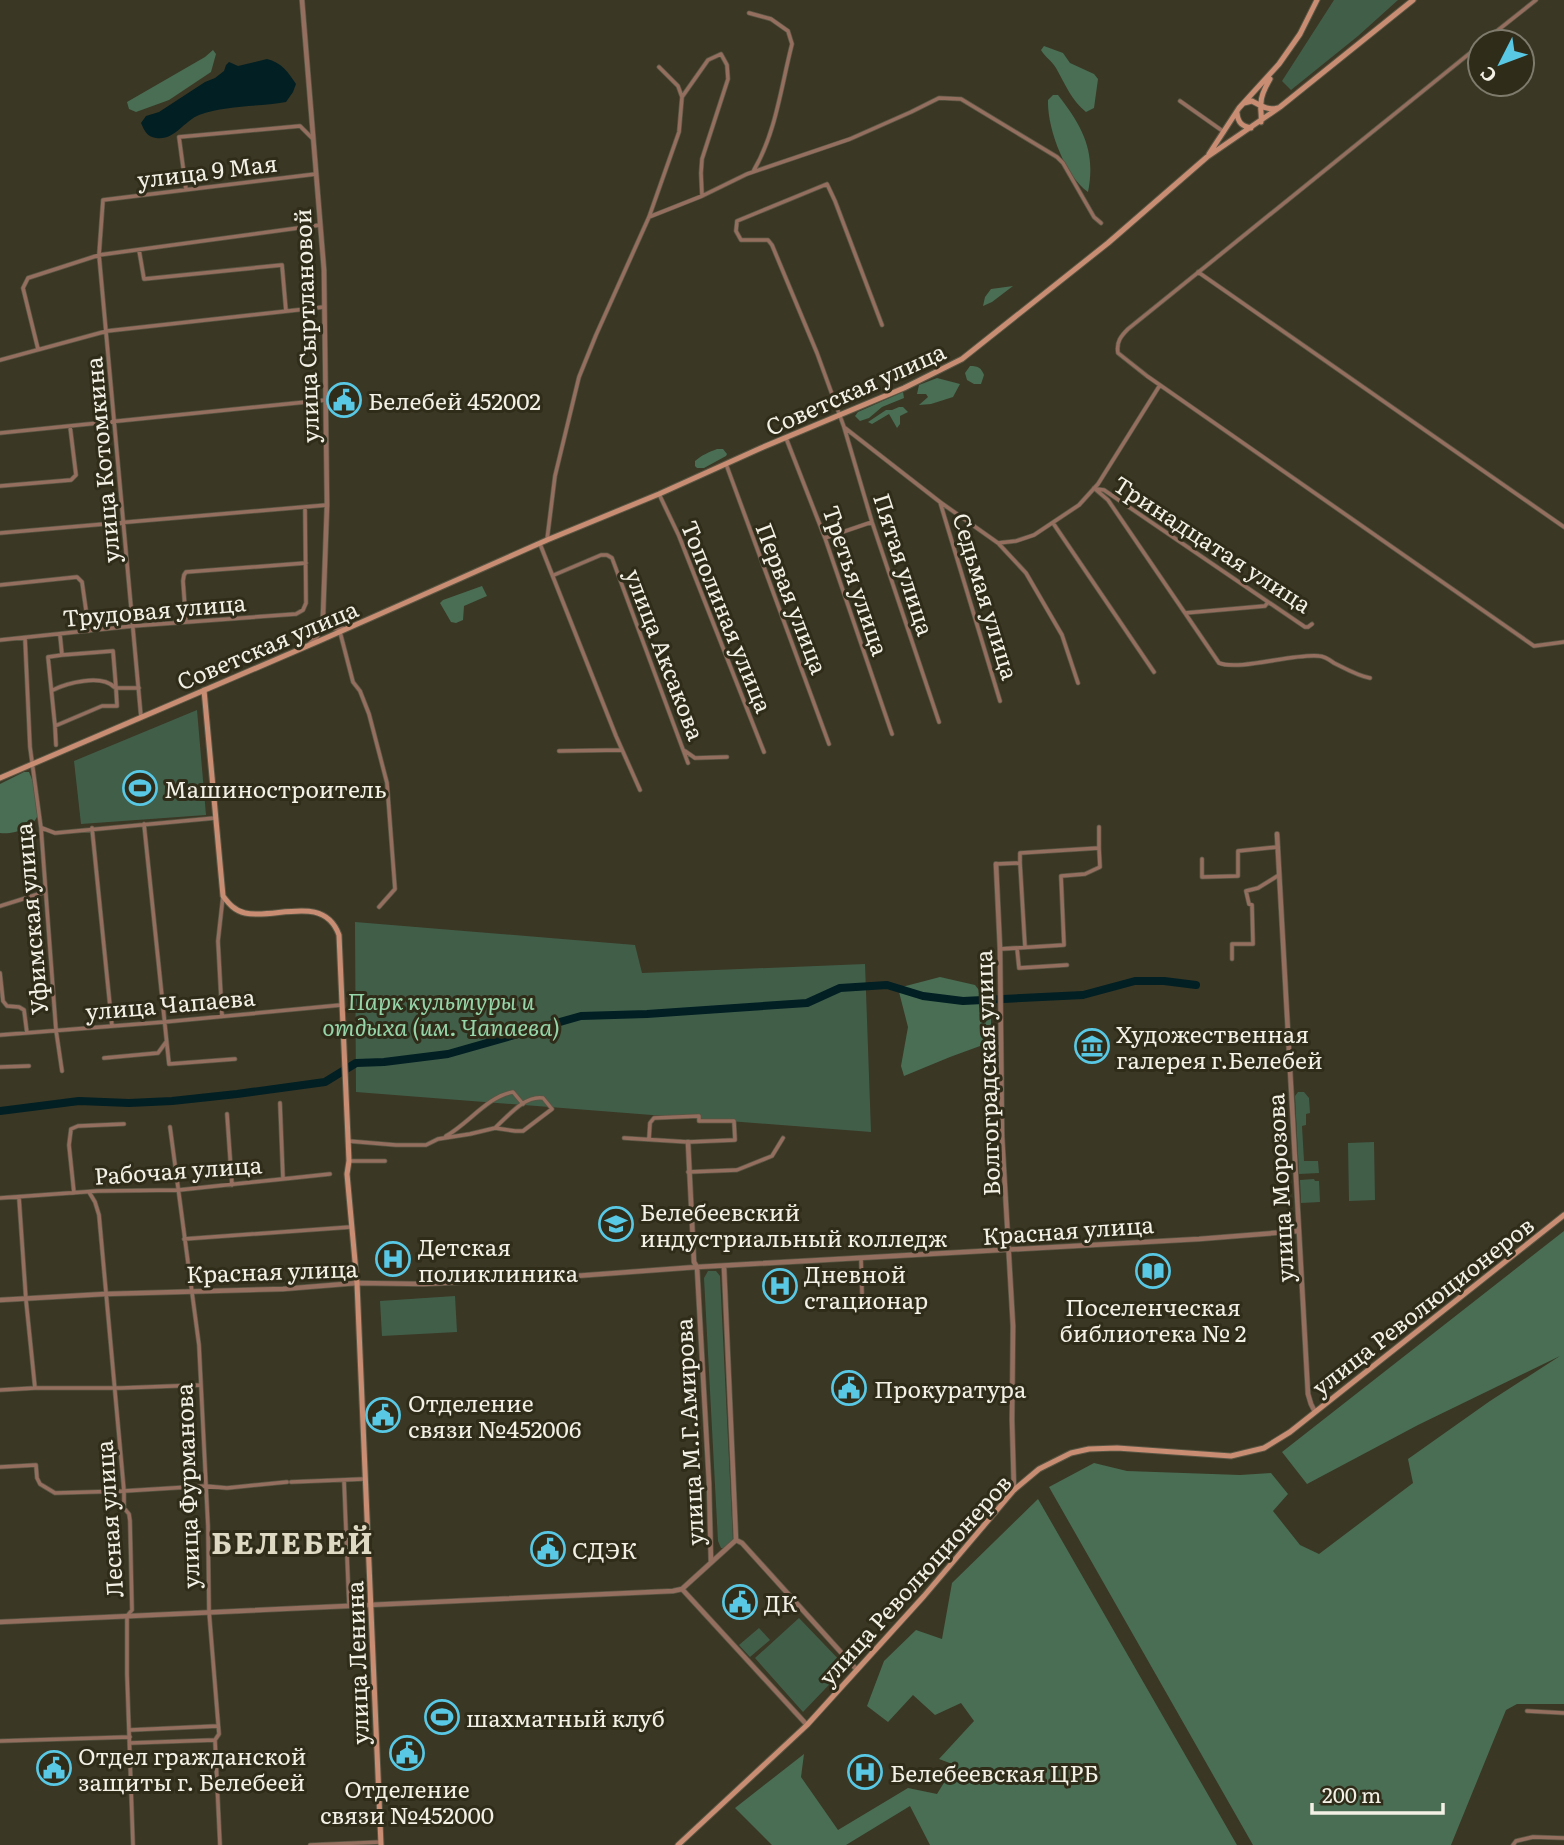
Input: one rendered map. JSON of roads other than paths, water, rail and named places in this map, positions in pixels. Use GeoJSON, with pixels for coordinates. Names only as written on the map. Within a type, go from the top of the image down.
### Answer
{"type":"FeatureCollection","features":[{"type":"Feature","properties":{"kind":"main road","name":"Советская улица"},"geometry":{"type":"LineString","coordinates":[[0,778],[839,416],[941,370],[972,352],[1108,243],[1207,157],[1261,122],[1260,106],[1264,90],[1300,34],[1317,0]]}},
{"type":"Feature","properties":{"kind":"main road"},"geometry":{"type":"LineString","coordinates":[[1261,122],[1413,0]]}},
{"type":"Feature","properties":{"kind":"main road","name":"Советская улица"},"geometry":{"type":"LineString","coordinates":[[1207,157],[1242,104],[1279,64]]}},
{"type":"Feature","properties":{"kind":"main road"},"geometry":{"type":"LineString","coordinates":[[1242,104],[1252,101],[1274,109],[1280,107]]}},
{"type":"Feature","properties":{"kind":"main road"},"geometry":{"type":"LineString","coordinates":[[1237,113],[1240,124],[1251,128]]}},
{"type":"Feature","properties":{"kind":"main road"},"geometry":{"type":"LineString","coordinates":[[204,690],[223,896]]}},
{"type":"Feature","properties":{"kind":"main road","name":"улица Ленина"},"geometry":{"type":"LineString","coordinates":[[223,896],[230,905],[246,914],[304,911],[323,915],[330,919],[339,935],[349,1161],[347,1174],[357,1283],[381,1843]]}},
{"type":"Feature","properties":{"kind":"main road","name":"улица Революционеров"},"geometry":{"type":"LineString","coordinates":[[678,1845],[807,1725],[924,1596],[1014,1490],[1039,1469],[1071,1453],[1089,1449],[1117,1448],[1231,1456],[1264,1448],[1315,1412],[1564,1215]]}},
{"type":"Feature","properties":{"kind":"street","name":"улица Сыртлановой"},"geometry":{"type":"LineString","coordinates":[[302,0],[320,225],[327,505],[323,616],[317,636],[307,647]]}},
{"type":"Feature","properties":{"kind":"street"},"geometry":{"type":"LineString","coordinates":[[1501,28],[1536,0]]}},
{"type":"Feature","properties":{"kind":"street"},"geometry":{"type":"LineString","coordinates":[[749,13],[771,19],[788,31],[792,44],[772,128],[764,153],[752,172]]}},
{"type":"Feature","properties":{"kind":"street"},"geometry":{"type":"LineString","coordinates":[[682,97],[708,60],[721,54],[727,65],[728,79],[702,159],[702,195]]}},
{"type":"Feature","properties":{"kind":"street"},"geometry":{"type":"LineString","coordinates":[[1466,56],[1128,329],[1119,339],[1118,353],[1534,646],[1564,642]]}},
{"type":"Feature","properties":{"kind":"street"},"geometry":{"type":"LineString","coordinates":[[547,540],[555,476],[579,377],[649,217],[679,132],[682,97],[678,86],[659,67]]}},
{"type":"Feature","properties":{"kind":"street"},"geometry":{"type":"LineString","coordinates":[[649,217],[752,172],[850,139],[939,98],[961,99],[1057,157],[1094,218],[1101,223]]}},
{"type":"Feature","properties":{"kind":"street"},"geometry":{"type":"LineString","coordinates":[[1180,101],[1224,132]]}},
{"type":"Feature","properties":{"kind":"street"},"geometry":{"type":"LineString","coordinates":[[186,189],[179,137],[300,126],[313,139]]}},
{"type":"Feature","properties":{"kind":"street","name":"улица 9 Мая"},"geometry":{"type":"LineString","coordinates":[[103,200],[316,174]]}},
{"type":"Feature","properties":{"kind":"street","name":"Пятая улица"},"geometry":{"type":"LineString","coordinates":[[882,325],[827,184],[737,221],[736,231],[741,240],[768,240],[772,245],[817,353],[844,427],[872,522],[939,722]]}},
{"type":"Feature","properties":{"kind":"street","name":"улица Котомкина"},"geometry":{"type":"LineString","coordinates":[[103,200],[99,255],[141,717]]}},
{"type":"Feature","properties":{"kind":"street"},"geometry":{"type":"LineString","coordinates":[[38,349],[23,288],[28,278],[99,255],[320,225]]}},
{"type":"Feature","properties":{"kind":"street"},"geometry":{"type":"LineString","coordinates":[[139,250],[144,279],[282,264],[286,311]]}},
{"type":"Feature","properties":{"kind":"street"},"geometry":{"type":"LineString","coordinates":[[1198,272],[1564,527]]}},
{"type":"Feature","properties":{"kind":"street"},"geometry":{"type":"LineString","coordinates":[[0,360],[107,331],[324,307]]}},
{"type":"Feature","properties":{"kind":"street"},"geometry":{"type":"LineString","coordinates":[[998,543],[1034,535],[1079,505],[1094,488],[1160,385]]}},
{"type":"Feature","properties":{"kind":"street"},"geometry":{"type":"LineString","coordinates":[[0,433],[326,400]]}},
{"type":"Feature","properties":{"kind":"street"},"geometry":{"type":"LineString","coordinates":[[0,486],[71,480],[76,475],[70,426]]}},
{"type":"Feature","properties":{"kind":"street"},"geometry":{"type":"LineString","coordinates":[[844,427],[940,502],[998,543],[1026,573],[1062,635],[1078,683]]}},
{"type":"Feature","properties":{"kind":"street","name":"Третья улица"},"geometry":{"type":"LineString","coordinates":[[786,438],[825,538],[892,734]]}},
{"type":"Feature","properties":{"kind":"street","name":"Первая улица"},"geometry":{"type":"LineString","coordinates":[[726,464],[829,744]]}},
{"type":"Feature","properties":{"kind":"street"},"geometry":{"type":"LineString","coordinates":[[1094,488],[1108,500],[1219,663],[1239,664],[1321,655],[1352,672],[1370,678]]}},
{"type":"Feature","properties":{"kind":"street","name":"Тринадцатая улица"},"geometry":{"type":"LineString","coordinates":[[1094,488],[1104,490],[1305,626],[1312,624]]}},
{"type":"Feature","properties":{"kind":"street","name":"Тополиная улица"},"geometry":{"type":"LineString","coordinates":[[659,494],[679,536],[764,752]]}},
{"type":"Feature","properties":{"kind":"street","name":"Седьмая улица"},"geometry":{"type":"LineString","coordinates":[[940,502],[1000,701]]}},
{"type":"Feature","properties":{"kind":"street"},"geometry":{"type":"LineString","coordinates":[[0,533],[327,505]]}},
{"type":"Feature","properties":{"kind":"street"},"geometry":{"type":"LineString","coordinates":[[186,622],[183,581],[186,572],[306,563],[305,507]]}},
{"type":"Feature","properties":{"kind":"street"},"geometry":{"type":"LineString","coordinates":[[825,538],[872,522]]}},
{"type":"Feature","properties":{"kind":"street"},"geometry":{"type":"LineString","coordinates":[[1053,523],[1154,672]]}},
{"type":"Feature","properties":{"kind":"street"},"geometry":{"type":"LineString","coordinates":[[540,544],[640,790]]}},
{"type":"Feature","properties":{"kind":"street","name":"улица Аксакова"},"geometry":{"type":"LineString","coordinates":[[554,575],[601,555],[612,558],[688,763]]}},
{"type":"Feature","properties":{"kind":"street","name":"Трудовая улица"},"geometry":{"type":"LineString","coordinates":[[0,640],[133,626],[296,614],[303,610],[306,603],[306,563]]}},
{"type":"Feature","properties":{"kind":"street"},"geometry":{"type":"LineString","coordinates":[[0,585],[77,577],[82,582],[89,631]]}},
{"type":"Feature","properties":{"kind":"street"},"geometry":{"type":"LineString","coordinates":[[1185,613],[1265,606],[1268,602]]}},
{"type":"Feature","properties":{"kind":"street"},"geometry":{"type":"LineString","coordinates":[[323,616],[334,628],[352,627]]}},
{"type":"Feature","properties":{"kind":"street"},"geometry":{"type":"LineString","coordinates":[[340,632],[353,682],[360,691],[369,714],[387,783],[395,888],[379,907]]}},
{"type":"Feature","properties":{"kind":"street"},"geometry":{"type":"LineString","coordinates":[[60,635],[62,655]]}},
{"type":"Feature","properties":{"kind":"street","name":"Уфимская улица"},"geometry":{"type":"LineString","coordinates":[[25,638],[32,765],[41,828],[62,1071]]}},
{"type":"Feature","properties":{"kind":"street"},"geometry":{"type":"LineString","coordinates":[[55,726],[102,706],[117,706],[113,651],[48,657],[55,744]]}},
{"type":"Feature","properties":{"kind":"street"},"geometry":{"type":"LineString","coordinates":[[51,691],[65,684],[99,680],[109,681],[116,688],[139,688]]}},
{"type":"Feature","properties":{"kind":"street"},"geometry":{"type":"LineString","coordinates":[[684,749],[695,758],[727,757]]}},
{"type":"Feature","properties":{"kind":"street"},"geometry":{"type":"LineString","coordinates":[[559,751],[622,750]]}},
{"type":"Feature","properties":{"kind":"street"},"geometry":{"type":"LineString","coordinates":[[41,828],[55,833],[217,818]]}},
{"type":"Feature","properties":{"kind":"street"},"geometry":{"type":"LineString","coordinates":[[144,824],[169,1065],[235,1059]]}},
{"type":"Feature","properties":{"kind":"street"},"geometry":{"type":"LineString","coordinates":[[1000,949],[1064,945],[1061,876],[1085,874],[1100,867],[1099,827]]}},
{"type":"Feature","properties":{"kind":"street"},"geometry":{"type":"LineString","coordinates":[[92,828],[113,1026]]}},
{"type":"Feature","properties":{"kind":"street","name":"улица Морозова"},"geometry":{"type":"LineString","coordinates":[[1277,834],[1308,1394],[1315,1412]]}},
{"type":"Feature","properties":{"kind":"street"},"geometry":{"type":"LineString","coordinates":[[1202,859],[1202,877],[1238,876],[1238,851],[1278,847]]}},
{"type":"Feature","properties":{"kind":"street"},"geometry":{"type":"LineString","coordinates":[[1025,947],[1020,853],[1099,848]]}},
{"type":"Feature","properties":{"kind":"street"},"geometry":{"type":"LineString","coordinates":[[996,864],[1020,863]]}},
{"type":"Feature","properties":{"kind":"street","name":"Волгоградская улица"},"geometry":{"type":"LineString","coordinates":[[996,864],[1003,1136],[1013,1349],[1014,1490]]}},
{"type":"Feature","properties":{"kind":"street"},"geometry":{"type":"LineString","coordinates":[[1232,959],[1232,944],[1253,944],[1252,905],[1249,904],[1246,891],[1258,888],[1279,875]]}},
{"type":"Feature","properties":{"kind":"street"},"geometry":{"type":"LineString","coordinates":[[0,906],[45,892]]}},
{"type":"Feature","properties":{"kind":"street"},"geometry":{"type":"LineString","coordinates":[[222,1016],[218,941],[223,896]]}},
{"type":"Feature","properties":{"kind":"street"},"geometry":{"type":"LineString","coordinates":[[1017,948],[1019,968],[1067,965]]}},
{"type":"Feature","properties":{"kind":"street"},"geometry":{"type":"LineString","coordinates":[[0,973],[3,1002],[7,1006],[24,1010],[27,1033]]}},
{"type":"Feature","properties":{"kind":"street","name":"улица Чапаева"},"geometry":{"type":"LineString","coordinates":[[0,1035],[343,1004]]}},
{"type":"Feature","properties":{"kind":"street"},"geometry":{"type":"LineString","coordinates":[[104,1058],[158,1053],[166,1042]]}},
{"type":"Feature","properties":{"kind":"street"},"geometry":{"type":"LineString","coordinates":[[0,1067],[29,1066]]}},
{"type":"Feature","properties":{"kind":"street"},"geometry":{"type":"LineString","coordinates":[[347,1141],[426,1145],[458,1129],[503,1094],[513,1092],[523,1104]]}},
{"type":"Feature","properties":{"kind":"street"},"geometry":{"type":"LineString","coordinates":[[444,1138],[495,1128],[523,1131],[552,1109],[543,1098],[528,1099],[495,1128]]}},
{"type":"Feature","properties":{"kind":"street","name":"Рабочая улица"},"geometry":{"type":"LineString","coordinates":[[0,1198],[97,1191],[179,1190],[283,1179],[280,1103]]}},
{"type":"Feature","properties":{"kind":"street"},"geometry":{"type":"LineString","coordinates":[[226,1114],[232,1185]]}},
{"type":"Feature","properties":{"kind":"street"},"geometry":{"type":"LineString","coordinates":[[624,1138],[688,1142],[735,1140],[734,1121],[699,1121],[699,1116],[653,1118],[649,1139]]}},
{"type":"Feature","properties":{"kind":"street"},"geometry":{"type":"LineString","coordinates":[[74,1193],[69,1144],[71,1129],[78,1126],[124,1124]]}},
{"type":"Feature","properties":{"kind":"street","name":"улица Фурманова"},"geometry":{"type":"LineString","coordinates":[[170,1127],[198,1345],[208,1526],[208,1611],[219,1734],[215,1740],[219,1845]]}},
{"type":"Feature","properties":{"kind":"street"},"geometry":{"type":"LineString","coordinates":[[688,1172],[737,1170],[772,1156],[783,1138]]}},
{"type":"Feature","properties":{"kind":"street","name":"улица М.Г.Амирова"},"geometry":{"type":"LineString","coordinates":[[688,1142],[694,1262],[697,1267],[711,1562]]}},
{"type":"Feature","properties":{"kind":"street"},"geometry":{"type":"LineString","coordinates":[[349,1161],[385,1161]]}},
{"type":"Feature","properties":{"kind":"street"},"geometry":{"type":"LineString","coordinates":[[283,1179],[330,1174]]}},
{"type":"Feature","properties":{"kind":"street","name":"Лесная улица"},"geometry":{"type":"LineString","coordinates":[[89,1192],[99,1214],[116,1388],[124,1508],[130,1521],[132,1610],[127,1616],[127,1674],[133,1845]]}},
{"type":"Feature","properties":{"kind":"street"},"geometry":{"type":"LineString","coordinates":[[19,1198],[26,1300],[36,1388]]}},
{"type":"Feature","properties":{"kind":"street"},"geometry":{"type":"LineString","coordinates":[[184,1239],[351,1227]]}},
{"type":"Feature","properties":{"kind":"street","name":"Красная улица"},"geometry":{"type":"LineString","coordinates":[[0,1300],[191,1290],[283,1289],[357,1283],[472,1282],[1299,1231]]}},
{"type":"Feature","properties":{"kind":"street"},"geometry":{"type":"LineString","coordinates":[[861,1259],[862,1293]]}},
{"type":"Feature","properties":{"kind":"street","name":"улица М.Г.Амирова"},"geometry":{"type":"LineString","coordinates":[[711,1562],[736,1540],[724,1267]]}},
{"type":"Feature","properties":{"kind":"street"},"geometry":{"type":"LineString","coordinates":[[0,1390],[200,1385]]}},
{"type":"Feature","properties":{"kind":"street"},"geometry":{"type":"LineString","coordinates":[[0,1467],[36,1465],[40,1484],[55,1493],[205,1486],[228,1488],[366,1478]]}},
{"type":"Feature","properties":{"kind":"street"},"geometry":{"type":"LineString","coordinates":[[344,1480],[349,1605]]}},
{"type":"Feature","properties":{"kind":"street"},"geometry":{"type":"LineString","coordinates":[[736,1540],[743,1543],[857,1670]]}},
{"type":"Feature","properties":{"kind":"street"},"geometry":{"type":"LineString","coordinates":[[0,1622],[673,1591],[682,1589],[711,1562]]}},
{"type":"Feature","properties":{"kind":"street"},"geometry":{"type":"LineString","coordinates":[[682,1589],[807,1725]]}},
{"type":"Feature","properties":{"kind":"street"},"geometry":{"type":"LineString","coordinates":[[1527,1711],[1564,1713]]}},
{"type":"Feature","properties":{"kind":"street"},"geometry":{"type":"LineString","coordinates":[[130,1730],[218,1726]]}},
{"type":"Feature","properties":{"kind":"street"},"geometry":{"type":"LineString","coordinates":[[0,1741],[130,1737]]}},
{"type":"Feature","properties":{"kind":"street"},"geometry":{"type":"LineString","coordinates":[[130,1743],[215,1740]]}},
{"type":"Feature","properties":{"kind":"street"},"geometry":{"type":"LineString","coordinates":[[1513,1845],[1516,1841],[1533,1837],[1564,1838]]}},
{"type":"Feature","properties":{"kind":"street"},"geometry":{"type":"LineString","coordinates":[[310,1845],[381,1843]]}},
{"type":"Feature","properties":{"kind":"water"},"geometry":{"type":"Polygon","coordinates":[[[267,59],[280,65],[296,84],[286,102],[209,112],[194,118],[168,137],[153,137],[145,131],[141,123],[146,116],[159,112],[215,78],[224,71],[229,62],[238,66],[267,59]]]}},
{"type":"Feature","properties":{"kind":"waterway"},"geometry":{"type":"LineString","coordinates":[[0,1111],[79,1101],[172,1101],[325,1082],[356,1063],[448,1054],[581,1016],[807,1003],[840,988],[887,985],[923,996],[963,1001],[1083,995],[1135,981],[1196,985]]}},
{"type":"Feature","properties":{"kind":"place","name":"Белебей 452002"},"geometry":{"type":"Point","coordinates":[344,400]}},
{"type":"Feature","properties":{"kind":"place","name":"Машиностроитель"},"geometry":{"type":"Point","coordinates":[140,788]}},
{"type":"Feature","properties":{"kind":"place","name":"Художественная галерея г.Белебей"},"geometry":{"type":"Point","coordinates":[1092,1046]}},
{"type":"Feature","properties":{"kind":"place","name":"Белебеевский индустриальный колледж"},"geometry":{"type":"Point","coordinates":[616,1224]}},
{"type":"Feature","properties":{"kind":"place","name":"Детская поликлиника"},"geometry":{"type":"Point","coordinates":[393,1259]}},
{"type":"Feature","properties":{"kind":"place","name":"Поселенческая библиотека № 2"},"geometry":{"type":"Point","coordinates":[1153,1271]}},
{"type":"Feature","properties":{"kind":"place","name":"Дневной стационар"},"geometry":{"type":"Point","coordinates":[780,1286]}},
{"type":"Feature","properties":{"kind":"place","name":"Прокуратура"},"geometry":{"type":"Point","coordinates":[849,1388]}},
{"type":"Feature","properties":{"kind":"place","name":"Отделение связи №452006"},"geometry":{"type":"Point","coordinates":[383,1415]}},
{"type":"Feature","properties":{"kind":"place","name":"СДЭК"},"geometry":{"type":"Point","coordinates":[548,1549]}},
{"type":"Feature","properties":{"kind":"place","name":"ДК"},"geometry":{"type":"Point","coordinates":[740,1602]}},
{"type":"Feature","properties":{"kind":"place","name":"шахматный клуб"},"geometry":{"type":"Point","coordinates":[442,1717]}},
{"type":"Feature","properties":{"kind":"place","name":"Отделение связи №452000"},"geometry":{"type":"Point","coordinates":[407,1753]}},
{"type":"Feature","properties":{"kind":"place","name":"Отдел гражданской защиты г. Белебеей"},"geometry":{"type":"Point","coordinates":[54,1768]}},
{"type":"Feature","properties":{"kind":"place","name":"Белебеевская ЦРБ"},"geometry":{"type":"Point","coordinates":[865,1772]}},
{"type":"Feature","properties":{"kind":"district","name":"БЕЛЕБЕЙ"},"geometry":{"type":"Point","coordinates":[293,1541]}},
{"type":"Feature","properties":{"kind":"park label","name":"Парк культуры и отдыха (им. Чапаева)"},"geometry":{"type":"Point","coordinates":[441,1013]}}]}
